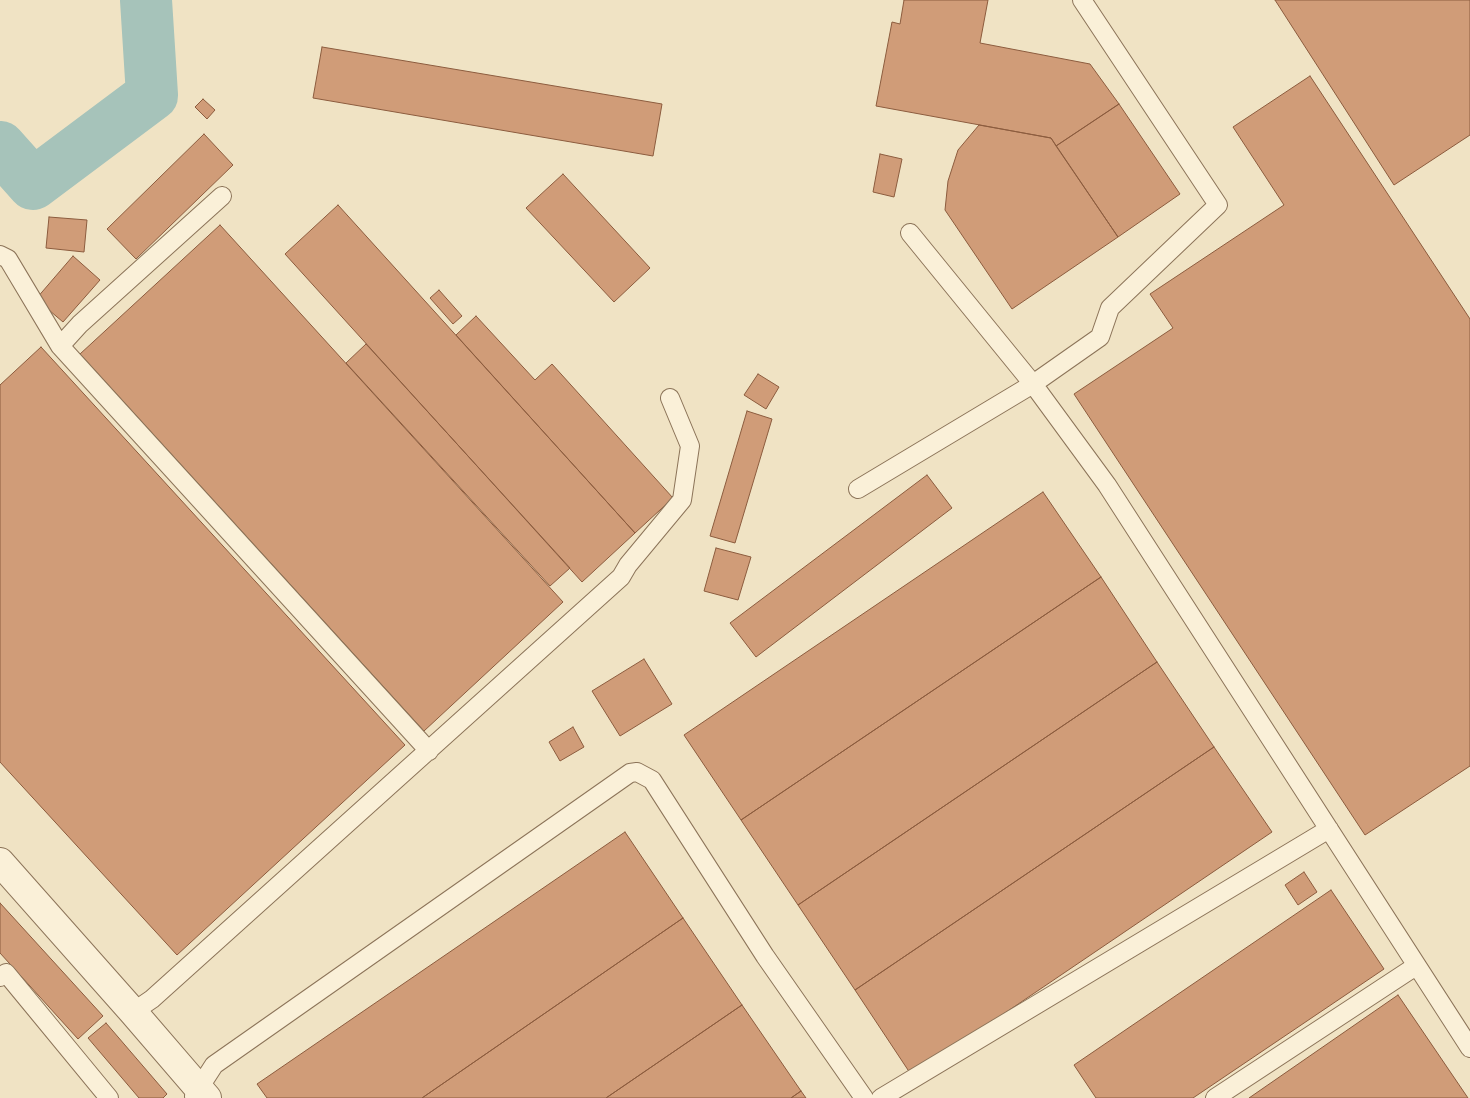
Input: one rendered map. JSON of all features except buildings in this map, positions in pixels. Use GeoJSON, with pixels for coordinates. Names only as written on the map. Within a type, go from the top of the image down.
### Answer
{"type":"FeatureCollection","features":[{"type":"Feature","properties":{"kind":"street"},"geometry":{"type":"LineString","coordinates":[[3,868],[133,1012],[200,1095]]}},
{"type":"Feature","properties":{"kind":"lane"},"geometry":{"type":"LineString","coordinates":[[858,489],[1033,384],[1100,337],[1110,308],[1218,205],[1082,0]]}},
{"type":"Feature","properties":{"kind":"lane"},"geometry":{"type":"LineString","coordinates":[[60,346],[80,324],[222,196]]}},
{"type":"Feature","properties":{"kind":"lane"},"geometry":{"type":"LineString","coordinates":[[910,233],[1033,384],[1107,484],[1470,1048]]}},
{"type":"Feature","properties":{"kind":"lane"},"geometry":{"type":"LineString","coordinates":[[0,255],[8,259],[60,346],[429,751]]}},
{"type":"Feature","properties":{"kind":"lane"},"geometry":{"type":"LineString","coordinates":[[133,1012],[152,999],[621,577],[628,565],[682,500],[690,446],[670,398]]}},
{"type":"Feature","properties":{"kind":"lane"},"geometry":{"type":"LineString","coordinates":[[200,1095],[214,1065],[630,773],[637,772],[652,780],[765,956],[864,1098]]}},
{"type":"Feature","properties":{"kind":"lane"},"geometry":{"type":"LineString","coordinates":[[881,1098],[1329,829]]}},
{"type":"Feature","properties":{"kind":"lane"},"geometry":{"type":"LineString","coordinates":[[1215,1098],[1416,966]]}},
{"type":"Feature","properties":{"kind":"lane"},"geometry":{"type":"LineString","coordinates":[[0,977],[6,973],[109,1098]]}},
{"type":"Feature","properties":{"kind":"waterway"},"geometry":{"type":"LineString","coordinates":[[0,147],[33,184],[152,95],[146,0]]}}]}
